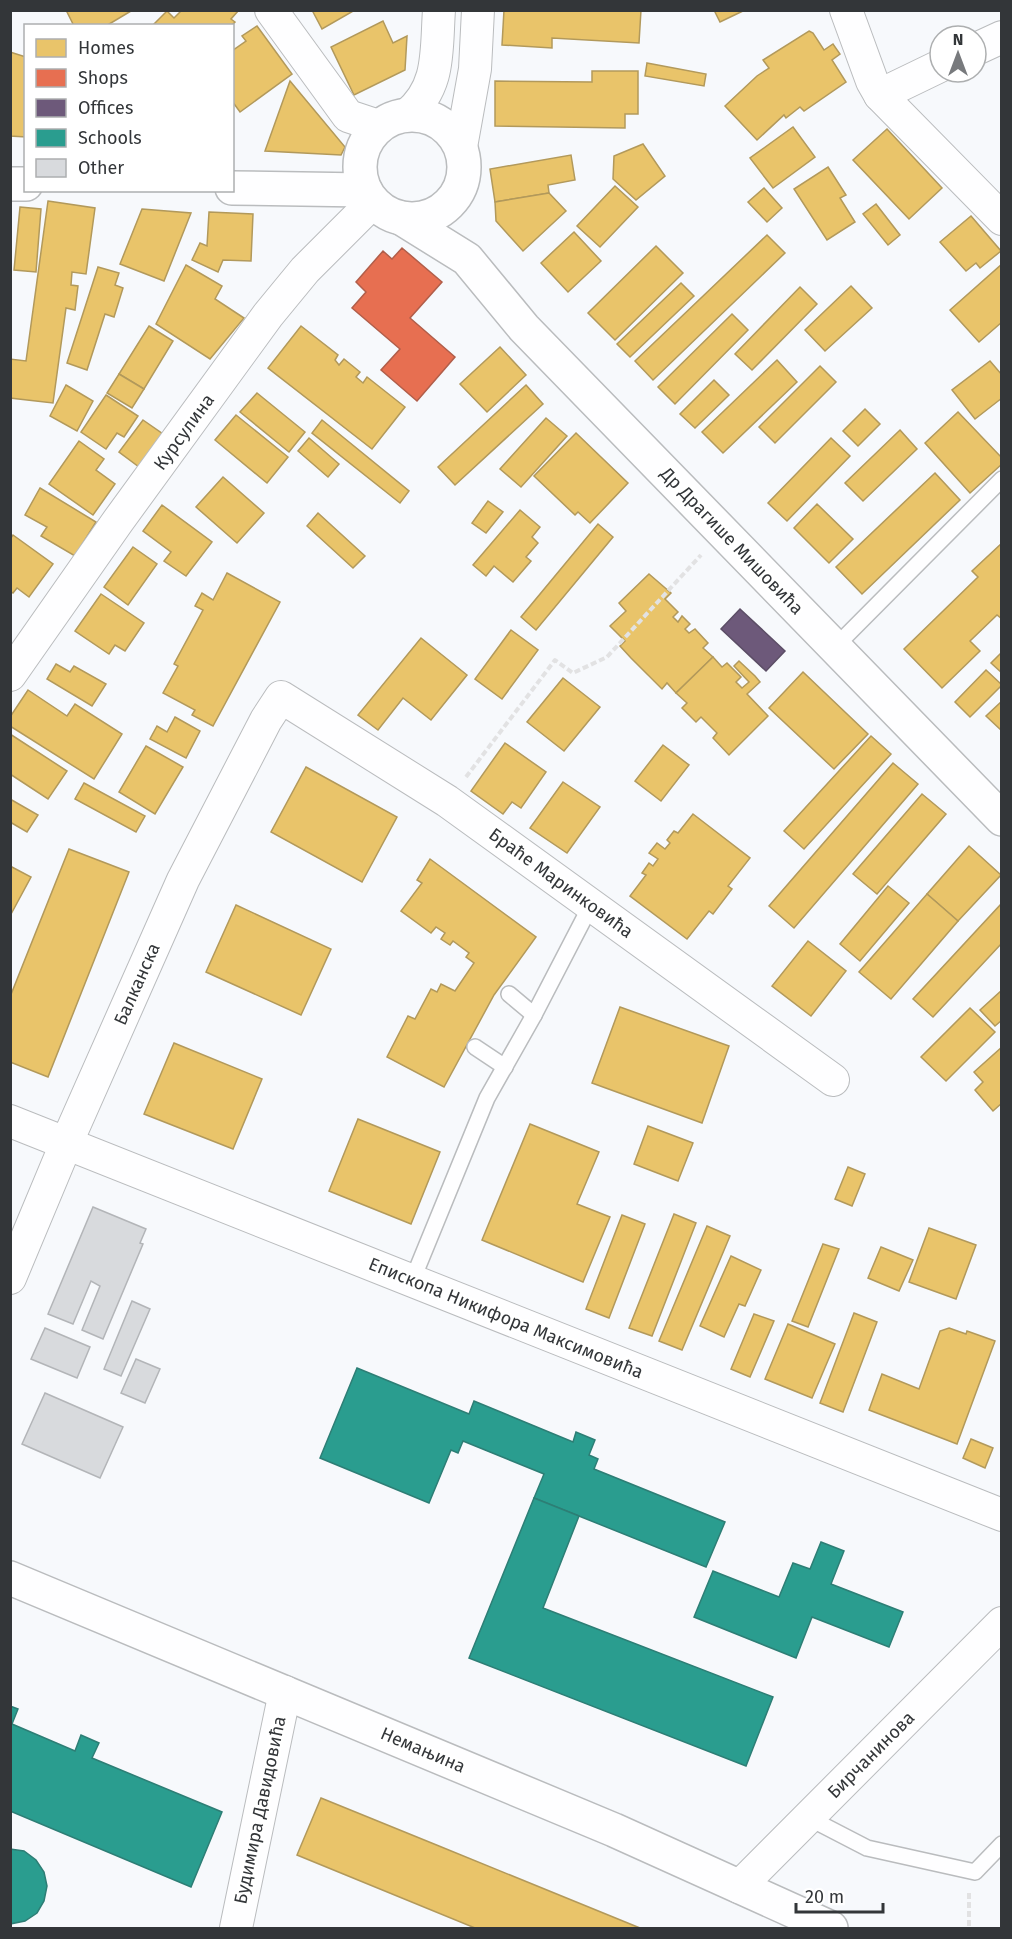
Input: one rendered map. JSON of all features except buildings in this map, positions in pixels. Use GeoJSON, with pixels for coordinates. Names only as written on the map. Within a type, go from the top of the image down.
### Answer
{"type":"FeatureCollection","features":[{"type":"Feature","properties":{"kind":"street"},"geometry":{"type":"LineString","coordinates":[[271,10],[348,116],[393,120],[424,116],[439,121],[452,132],[461,147]]}},
{"type":"Feature","properties":{"kind":"street"},"geometry":{"type":"LineString","coordinates":[[439,10],[436,55],[428,92],[420,104],[393,120],[367,140],[361,156],[360,173],[369,196],[386,213],[401,219],[418,219],[434,215],[448,206],[459,193],[465,170],[461,147],[475,69],[478,10]]}},
{"type":"Feature","properties":{"kind":"street"},"geometry":{"type":"LineString","coordinates":[[846,10],[872,81],[880,95],[1002,219]]}},
{"type":"Feature","properties":{"kind":"street"},"geometry":{"type":"LineString","coordinates":[[988,43],[1002,37]]}},
{"type":"Feature","properties":{"kind":"street"},"geometry":{"type":"LineString","coordinates":[[880,95],[928,72]]}},
{"type":"Feature","properties":{"kind":"street"},"geometry":{"type":"LineString","coordinates":[[234,188],[369,196]]}},
{"type":"Feature","properties":{"kind":"street","name":"Др Драгише Мишовића"},"geometry":{"type":"LineString","coordinates":[[459,193],[456,213],[466,259]]}},
{"type":"Feature","properties":{"kind":"street","name":"Курсулина"},"geometry":{"type":"LineString","coordinates":[[10,675],[118,521],[268,315],[369,196]]}},
{"type":"Feature","properties":{"kind":"street","name":"Др Драгише Мишовића"},"geometry":{"type":"LineString","coordinates":[[401,219],[466,259],[525,328],[1002,819]]}},
{"type":"Feature","properties":{"kind":"street","name":"Браће Маринковића"},"geometry":{"type":"LineString","coordinates":[[281,697],[447,801],[833,1080]]}},
{"type":"Feature","properties":{"kind":"street","name":"Балканска"},"geometry":{"type":"LineString","coordinates":[[10,1278],[66,1144],[183,880],[266,720],[281,697]]}},
{"type":"Feature","properties":{"kind":"street","name":"Епископа Никифора Максимовића"},"geometry":{"type":"LineString","coordinates":[[10,1121],[1002,1515]]}},
{"type":"Feature","properties":{"kind":"street","name":"Немањина"},"geometry":{"type":"LineString","coordinates":[[10,1578],[614,1830],[831,1929]]}},
{"type":"Feature","properties":{"kind":"street","name":"Бирчанинова"},"geometry":{"type":"LineString","coordinates":[[739,1887],[1002,1623]]}},
{"type":"Feature","properties":{"kind":"street","name":"Будимира Давидовића"},"geometry":{"type":"LineString","coordinates":[[236,1929],[285,1692]]}},
{"type":"Feature","properties":{"kind":"lane"},"geometry":{"type":"LineString","coordinates":[[835,647],[1002,479]]}},
{"type":"Feature","properties":{"kind":"lane"},"geometry":{"type":"LineString","coordinates":[[412,1281],[487,1098],[534,1015],[591,905]]}},
{"type":"Feature","properties":{"kind":"lane"},"geometry":{"type":"LineString","coordinates":[[509,994],[534,1015]]}},
{"type":"Feature","properties":{"kind":"lane"},"geometry":{"type":"LineString","coordinates":[[475,1047],[505,1067]]}},
{"type":"Feature","properties":{"kind":"lane"},"geometry":{"type":"LineString","coordinates":[[809,1818],[867,1848],[975,1872],[1002,1844]]}},
{"type":"Feature","properties":{"kind":"path"},"geometry":{"type":"LineString","coordinates":[[447,801],[555,660],[573,673],[607,657],[702,553]]}},
{"type":"Feature","properties":{"kind":"path"},"geometry":{"type":"LineString","coordinates":[[969,1929],[969,1895],[975,1872]]}}]}
